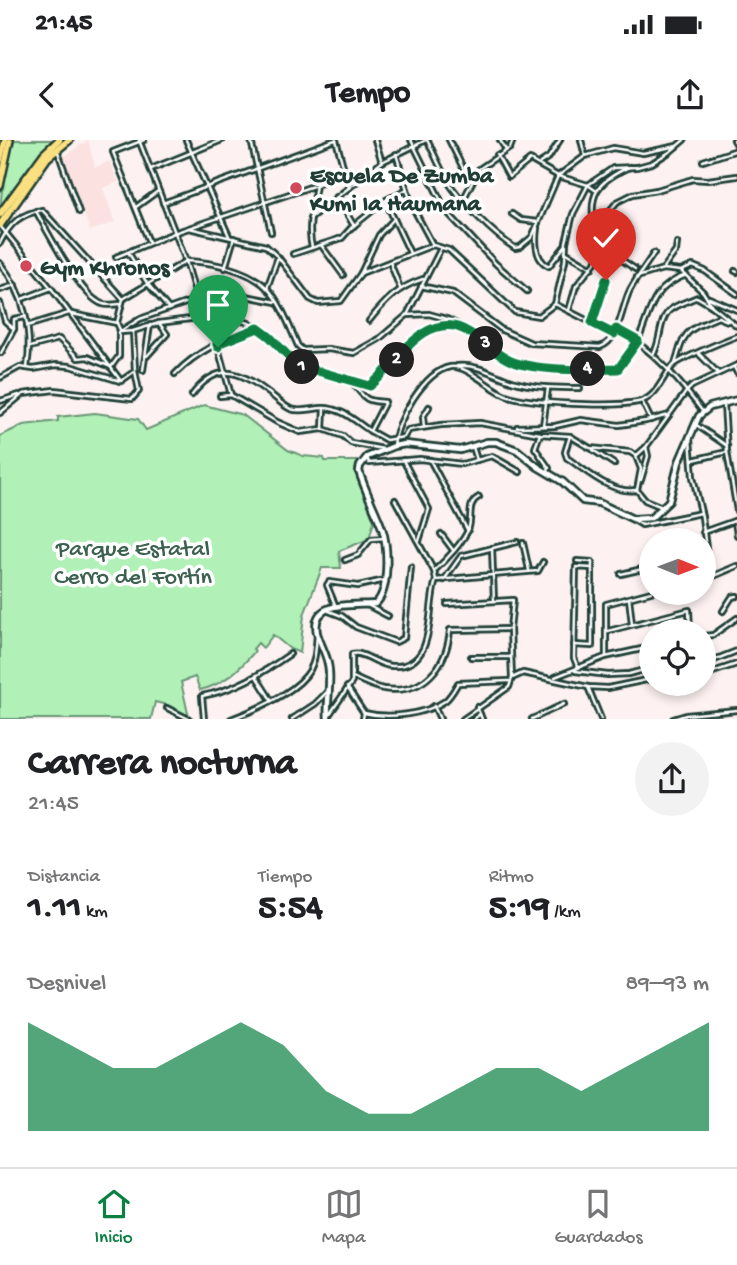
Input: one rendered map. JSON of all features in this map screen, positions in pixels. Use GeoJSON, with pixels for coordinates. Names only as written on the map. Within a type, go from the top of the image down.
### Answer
{"type":"FeatureCollection","features":[{"type":"Feature","properties":{"kind":"highway"},"geometry":{"type":"LineString","coordinates":[[0,214],[44,154],[59,140]]}},
{"type":"Feature","properties":{"kind":"highway"},"geometry":{"type":"LineString","coordinates":[[1,229],[9,212],[47,158],[69,140]]}},
{"type":"Feature","properties":{"kind":"main road"},"geometry":{"type":"LineString","coordinates":[[0,162],[7,140]]}},
{"type":"Feature","properties":{"kind":"main road"},"geometry":{"type":"LineString","coordinates":[[0,186],[7,140]]}},
{"type":"Feature","properties":{"kind":"street"},"geometry":{"type":"LineString","coordinates":[[144,140],[113,152],[149,243]]}},
{"type":"Feature","properties":{"kind":"street"},"geometry":{"type":"LineString","coordinates":[[186,140],[232,237],[225,268]]}},
{"type":"Feature","properties":{"kind":"street"},"geometry":{"type":"LineString","coordinates":[[150,169],[222,140]]}},
{"type":"Feature","properties":{"kind":"street"},"geometry":{"type":"LineString","coordinates":[[251,140],[271,232]]}},
{"type":"Feature","properties":{"kind":"street"},"geometry":{"type":"LineString","coordinates":[[163,203],[335,140],[349,188]]}},
{"type":"Feature","properties":{"kind":"street"},"geometry":{"type":"LineString","coordinates":[[374,140],[382,162]]}},
{"type":"Feature","properties":{"kind":"street"},"geometry":{"type":"LineString","coordinates":[[411,140],[446,211],[496,264],[527,291]]}},
{"type":"Feature","properties":{"kind":"street"},"geometry":{"type":"LineString","coordinates":[[310,218],[382,162],[425,140],[447,180],[463,200],[504,241],[515,248],[532,237],[558,176],[585,156],[613,148],[643,153],[678,146]]}},
{"type":"Feature","properties":{"kind":"street"},"geometry":{"type":"LineString","coordinates":[[447,180],[466,174],[449,140]]}},
{"type":"Feature","properties":{"kind":"street"},"geometry":{"type":"LineString","coordinates":[[500,140],[506,150]]}},
{"type":"Feature","properties":{"kind":"street"},"geometry":{"type":"LineString","coordinates":[[463,200],[479,169],[506,150],[513,140]]}},
{"type":"Feature","properties":{"kind":"street"},"geometry":{"type":"LineString","coordinates":[[539,164],[549,157],[560,140]]}},
{"type":"Feature","properties":{"kind":"street"},"geometry":{"type":"LineString","coordinates":[[581,140],[585,156]]}},
{"type":"Feature","properties":{"kind":"street"},"geometry":{"type":"LineString","coordinates":[[635,269],[599,243],[592,216],[596,191],[613,174],[629,167],[652,163],[684,140]]}},
{"type":"Feature","properties":{"kind":"street"},"geometry":{"type":"LineString","coordinates":[[734,140],[737,145]]}},
{"type":"Feature","properties":{"kind":"street"},"geometry":{"type":"LineString","coordinates":[[139,141],[186,261],[197,299]]}},
{"type":"Feature","properties":{"kind":"street"},"geometry":{"type":"LineString","coordinates":[[56,149],[79,212]]}},
{"type":"Feature","properties":{"kind":"street"},"geometry":{"type":"LineString","coordinates":[[703,161],[737,150]]}},
{"type":"Feature","properties":{"kind":"street"},"geometry":{"type":"LineString","coordinates":[[396,154],[412,206],[433,245]]}},
{"type":"Feature","properties":{"kind":"street"},"geometry":{"type":"LineString","coordinates":[[497,155],[509,177],[530,160],[558,176],[588,185],[596,191]]}},
{"type":"Feature","properties":{"kind":"street"},"geometry":{"type":"LineString","coordinates":[[360,274],[433,245],[449,250],[515,312],[539,316],[555,305],[573,215],[588,185],[613,168],[629,167]]}},
{"type":"Feature","properties":{"kind":"street"},"geometry":{"type":"LineString","coordinates":[[116,257],[174,233],[265,200],[316,185],[346,172]]}},
{"type":"Feature","properties":{"kind":"street"},"geometry":{"type":"LineString","coordinates":[[597,234],[606,215],[624,198],[693,179],[737,176]]}},
{"type":"Feature","properties":{"kind":"street"},"geometry":{"type":"LineString","coordinates":[[312,247],[310,218],[316,185]]}},
{"type":"Feature","properties":{"kind":"street"},"geometry":{"type":"LineString","coordinates":[[293,254],[342,238],[386,200],[407,189]]}},
{"type":"Feature","properties":{"kind":"street"},"geometry":{"type":"LineString","coordinates":[[136,207],[158,191]]}},
{"type":"Feature","properties":{"kind":"street"},"geometry":{"type":"LineString","coordinates":[[338,197],[354,226]]}},
{"type":"Feature","properties":{"kind":"street"},"geometry":{"type":"LineString","coordinates":[[386,200],[410,253]]}},
{"type":"Feature","properties":{"kind":"street"},"geometry":{"type":"LineString","coordinates":[[1,229],[20,216],[42,210],[122,302]]}},
{"type":"Feature","properties":{"kind":"street"},"geometry":{"type":"LineString","coordinates":[[36,211],[65,264],[96,300],[103,304],[122,302],[147,283],[186,261],[210,263],[246,275],[267,288],[298,346],[303,350],[328,349],[354,353],[379,339],[407,316],[423,279],[441,248]]}},
{"type":"Feature","properties":{"kind":"street"},"geometry":{"type":"LineString","coordinates":[[0,214],[9,212]]}},
{"type":"Feature","properties":{"kind":"street"},"geometry":{"type":"LineString","coordinates":[[512,214],[521,220],[538,222]]}},
{"type":"Feature","properties":{"kind":"street"},"geometry":{"type":"LineString","coordinates":[[189,228],[266,246],[278,257],[310,299],[318,303],[341,301],[360,274],[379,235],[394,219]]}},
{"type":"Feature","properties":{"kind":"street"},"geometry":{"type":"LineString","coordinates":[[538,222],[536,239],[540,261],[549,266],[565,246]]}},
{"type":"Feature","properties":{"kind":"street"},"geometry":{"type":"LineString","coordinates":[[0,243],[1,229]]}},
{"type":"Feature","properties":{"kind":"street"},"geometry":{"type":"LineString","coordinates":[[1,229],[51,288],[121,381]]}},
{"type":"Feature","properties":{"kind":"street"},"geometry":{"type":"LineString","coordinates":[[663,269],[676,251],[677,243]]}},
{"type":"Feature","properties":{"kind":"street"},"geometry":{"type":"LineString","coordinates":[[321,245],[343,275]]}},
{"type":"Feature","properties":{"kind":"street"},"geometry":{"type":"LineString","coordinates":[[569,310],[576,285],[606,249]]}},
{"type":"Feature","properties":{"kind":"street"},"geometry":{"type":"LineString","coordinates":[[565,251],[592,268]]}},
{"type":"Feature","properties":{"kind":"street"},"geometry":{"type":"LineString","coordinates":[[128,252],[147,283],[169,309]]}},
{"type":"Feature","properties":{"kind":"street"},"geometry":{"type":"LineString","coordinates":[[421,286],[453,293],[502,330],[531,344],[600,347],[606,345],[614,334],[624,303],[637,277],[654,253]]}},
{"type":"Feature","properties":{"kind":"street"},"geometry":{"type":"LineString","coordinates":[[267,288],[278,257]]}},
{"type":"Feature","properties":{"kind":"street"},"geometry":{"type":"LineString","coordinates":[[390,262],[400,288]]}},
{"type":"Feature","properties":{"kind":"street"},"geometry":{"type":"LineString","coordinates":[[0,263],[21,299],[30,347],[26,368]]}},
{"type":"Feature","properties":{"kind":"street"},"geometry":{"type":"LineString","coordinates":[[637,277],[663,269],[681,271],[693,266],[705,271],[737,294]]}},
{"type":"Feature","properties":{"kind":"street"},"geometry":{"type":"LineString","coordinates":[[681,271],[712,306]]}},
{"type":"Feature","properties":{"kind":"street"},"geometry":{"type":"LineString","coordinates":[[407,316],[429,314],[447,319],[517,363],[558,368],[618,369],[638,341],[646,314],[662,288],[686,275]]}},
{"type":"Feature","properties":{"kind":"street"},"geometry":{"type":"LineString","coordinates":[[369,321],[400,288],[423,279]]}},
{"type":"Feature","properties":{"kind":"street"},"geometry":{"type":"LineString","coordinates":[[592,323],[606,280]]}},
{"type":"Feature","properties":{"kind":"street"},"geometry":{"type":"LineString","coordinates":[[0,290],[15,285]]}},
{"type":"Feature","properties":{"kind":"street"},"geometry":{"type":"LineString","coordinates":[[21,299],[51,288]]}},
{"type":"Feature","properties":{"kind":"street"},"geometry":{"type":"LineString","coordinates":[[120,331],[140,319],[197,299],[246,296],[276,302]]}},
{"type":"Feature","properties":{"kind":"street"},"geometry":{"type":"LineString","coordinates":[[653,354],[659,344],[664,318],[670,310],[697,297],[735,324]]}},
{"type":"Feature","properties":{"kind":"street"},"geometry":{"type":"LineString","coordinates":[[706,297],[737,310]]}},
{"type":"Feature","properties":{"kind":"street"},"geometry":{"type":"LineString","coordinates":[[111,367],[119,356],[120,331],[117,323],[122,302]]}},
{"type":"Feature","properties":{"kind":"street"},"geometry":{"type":"LineString","coordinates":[[0,303],[5,321],[14,329]]}},
{"type":"Feature","properties":{"kind":"street"},"geometry":{"type":"LineString","coordinates":[[555,305],[614,334]]}},
{"type":"Feature","properties":{"kind":"street"},"geometry":{"type":"LineString","coordinates":[[27,327],[70,314],[117,323]]}},
{"type":"Feature","properties":{"kind":"street"},"geometry":{"type":"LineString","coordinates":[[1,353],[14,329],[14,318],[25,317]]}},
{"type":"Feature","properties":{"kind":"street"},"geometry":{"type":"LineString","coordinates":[[120,331],[133,331],[159,323],[198,317],[233,318],[258,328],[297,365],[370,386],[425,332],[441,327],[459,326]]}},
{"type":"Feature","properties":{"kind":"street"},"geometry":{"type":"LineString","coordinates":[[454,367],[473,374],[505,394],[527,401],[627,404],[642,401],[655,392],[675,364],[684,334],[718,317],[735,324]]}},
{"type":"Feature","properties":{"kind":"street"},"geometry":{"type":"LineString","coordinates":[[147,356],[167,334],[159,323]]}},
{"type":"Feature","properties":{"kind":"street"},"geometry":{"type":"LineString","coordinates":[[143,370],[150,325]]}},
{"type":"Feature","properties":{"kind":"street"},"geometry":{"type":"LineString","coordinates":[[175,374],[189,359],[217,344],[258,328]]}},
{"type":"Feature","properties":{"kind":"street"},"geometry":{"type":"LineString","coordinates":[[616,329],[638,341],[670,370],[703,412]]}},
{"type":"Feature","properties":{"kind":"street"},"geometry":{"type":"LineString","coordinates":[[0,401],[23,394],[54,390],[132,399],[139,391],[133,331]]}},
{"type":"Feature","properties":{"kind":"street"},"geometry":{"type":"LineString","coordinates":[[675,364],[737,336]]}},
{"type":"Feature","properties":{"kind":"street"},"geometry":{"type":"LineString","coordinates":[[30,347],[58,339],[78,358],[87,357],[111,367]]}},
{"type":"Feature","properties":{"kind":"street"},"geometry":{"type":"LineString","coordinates":[[217,344],[231,395]]}},
{"type":"Feature","properties":{"kind":"street"},"geometry":{"type":"LineString","coordinates":[[699,354],[718,373]]}},
{"type":"Feature","properties":{"kind":"street"},"geometry":{"type":"LineString","coordinates":[[0,378],[20,367],[33,369],[56,365],[70,366],[121,381]]}},
{"type":"Feature","properties":{"kind":"street"},"geometry":{"type":"LineString","coordinates":[[394,442],[398,426],[429,377],[449,367],[477,366],[513,381],[548,388],[580,388]]}},
{"type":"Feature","properties":{"kind":"street"},"geometry":{"type":"LineString","coordinates":[[636,456],[646,447],[692,386],[735,366],[737,373]]}},
{"type":"Feature","properties":{"kind":"street"},"geometry":{"type":"LineString","coordinates":[[121,381],[135,371]]}},
{"type":"Feature","properties":{"kind":"street"},"geometry":{"type":"LineString","coordinates":[[192,395],[208,379],[226,372],[236,373],[250,378],[290,409],[298,411],[324,408],[344,412],[370,432],[386,440],[460,450],[496,442],[517,450],[583,501],[599,503],[642,525],[701,513]]}},
{"type":"Feature","properties":{"kind":"street"},"geometry":{"type":"LineString","coordinates":[[350,380],[369,401],[385,402],[370,432]]}},
{"type":"Feature","properties":{"kind":"street"},"geometry":{"type":"LineString","coordinates":[[543,427],[548,388]]}},
{"type":"Feature","properties":{"kind":"street"},"geometry":{"type":"LineString","coordinates":[[0,413],[23,394]]}},
{"type":"Feature","properties":{"kind":"street"},"geometry":{"type":"LineString","coordinates":[[220,396],[231,395],[299,432],[323,429],[343,436],[351,443],[383,449]]}},
{"type":"Feature","properties":{"kind":"street"},"geometry":{"type":"LineString","coordinates":[[633,519],[651,518],[669,501],[679,462],[703,412],[710,407],[737,400]]}},
{"type":"Feature","properties":{"kind":"street"},"geometry":{"type":"LineString","coordinates":[[642,401],[651,420]]}},
{"type":"Feature","properties":{"kind":"street"},"geometry":{"type":"LineString","coordinates":[[724,404],[727,452],[737,511]]}},
{"type":"Feature","properties":{"kind":"street"},"geometry":{"type":"LineString","coordinates":[[424,427],[423,417],[429,407]]}},
{"type":"Feature","properties":{"kind":"street"},"geometry":{"type":"LineString","coordinates":[[323,429],[324,408]]}},
{"type":"Feature","properties":{"kind":"street"},"geometry":{"type":"LineString","coordinates":[[510,428],[543,427],[581,420],[619,425],[669,415]]}},
{"type":"Feature","properties":{"kind":"street"},"geometry":{"type":"LineString","coordinates":[[231,719],[293,688],[310,670],[314,663],[318,616],[325,609],[366,605],[379,600],[386,580],[384,538],[359,471],[367,457],[404,437],[408,430],[480,423],[540,434],[570,436],[614,464]]}},
{"type":"Feature","properties":{"kind":"street"},"geometry":{"type":"LineString","coordinates":[[695,424],[727,446]]}},
{"type":"Feature","properties":{"kind":"street"},"geometry":{"type":"LineString","coordinates":[[540,434],[536,448],[549,468],[548,472]]}},
{"type":"Feature","properties":{"kind":"street"},"geometry":{"type":"LineString","coordinates":[[690,435],[693,477],[703,528]]}},
{"type":"Feature","properties":{"kind":"street"},"geometry":{"type":"LineString","coordinates":[[570,436],[565,452],[567,458],[608,485],[637,490]]}},
{"type":"Feature","properties":{"kind":"street"},"geometry":{"type":"LineString","coordinates":[[404,437],[405,444]]}},
{"type":"Feature","properties":{"kind":"street"},"geometry":{"type":"LineString","coordinates":[[473,447],[477,460]]}},
{"type":"Feature","properties":{"kind":"street"},"geometry":{"type":"LineString","coordinates":[[637,490],[646,469],[646,447]]}},
{"type":"Feature","properties":{"kind":"street"},"geometry":{"type":"LineString","coordinates":[[590,448],[630,452],[636,456],[641,470],[640,484]]}},
{"type":"Feature","properties":{"kind":"street"},"geometry":{"type":"LineString","coordinates":[[692,460],[727,452]]}},
{"type":"Feature","properties":{"kind":"street"},"geometry":{"type":"LineString","coordinates":[[367,457],[369,463],[430,460],[462,464],[492,456],[520,472]]}},
{"type":"Feature","properties":{"kind":"street"},"geometry":{"type":"LineString","coordinates":[[403,460],[429,509],[419,541]]}},
{"type":"Feature","properties":{"kind":"street"},"geometry":{"type":"LineString","coordinates":[[430,460],[468,531]]}},
{"type":"Feature","properties":{"kind":"street"},"geometry":{"type":"LineString","coordinates":[[637,490],[645,500],[664,507]]}},
{"type":"Feature","properties":{"kind":"street"},"geometry":{"type":"LineString","coordinates":[[434,571],[449,558],[468,531],[472,504],[479,497]]}},
{"type":"Feature","properties":{"kind":"street"},"geometry":{"type":"LineString","coordinates":[[328,718],[353,677],[351,657],[355,653],[391,667],[415,660],[422,654],[426,644],[432,590],[436,580],[419,541],[395,500]]}},
{"type":"Feature","properties":{"kind":"street"},"geometry":{"type":"LineString","coordinates":[[715,528],[736,521],[737,535]]}},
{"type":"Feature","properties":{"kind":"street"},"geometry":{"type":"LineString","coordinates":[[441,534],[453,550]]}},
{"type":"Feature","properties":{"kind":"street"},"geometry":{"type":"LineString","coordinates":[[345,560],[358,555],[371,539],[384,538]]}},
{"type":"Feature","properties":{"kind":"street"},"geometry":{"type":"LineString","coordinates":[[444,580],[461,556],[517,542]]}},
{"type":"Feature","properties":{"kind":"street"},"geometry":{"type":"LineString","coordinates":[[523,543],[529,570]]}},
{"type":"Feature","properties":{"kind":"street"},"geometry":{"type":"LineString","coordinates":[[492,548],[494,601]]}},
{"type":"Feature","properties":{"kind":"street"},"geometry":{"type":"LineString","coordinates":[[574,645],[592,646],[592,562],[577,561]]}},
{"type":"Feature","properties":{"kind":"street"},"geometry":{"type":"LineString","coordinates":[[436,580],[538,571],[542,562]]}},
{"type":"Feature","properties":{"kind":"street"},"geometry":{"type":"LineString","coordinates":[[716,576],[737,566]]}},
{"type":"Feature","properties":{"kind":"street"},"geometry":{"type":"LineString","coordinates":[[325,609],[342,616],[356,627],[396,642],[401,640],[404,638],[411,567]]}},
{"type":"Feature","properties":{"kind":"street"},"geometry":{"type":"LineString","coordinates":[[578,668],[574,658],[576,567],[592,568]]}},
{"type":"Feature","properties":{"kind":"street"},"geometry":{"type":"LineString","coordinates":[[621,574],[639,570]]}},
{"type":"Feature","properties":{"kind":"street"},"geometry":{"type":"LineString","coordinates":[[336,607],[327,582],[358,586],[386,580]]}},
{"type":"Feature","properties":{"kind":"street"},"geometry":{"type":"LineString","coordinates":[[606,657],[606,604],[639,595]]}},
{"type":"Feature","properties":{"kind":"street"},"geometry":{"type":"LineString","coordinates":[[723,611],[732,597],[737,597]]}},
{"type":"Feature","properties":{"kind":"street"},"geometry":{"type":"LineString","coordinates":[[629,598],[632,625]]}},
{"type":"Feature","properties":{"kind":"street"},"geometry":{"type":"LineString","coordinates":[[447,604],[513,600],[510,629],[512,680],[508,689],[477,707],[463,719]]}},
{"type":"Feature","properties":{"kind":"street"},"geometry":{"type":"LineString","coordinates":[[366,605],[388,616]]}},
{"type":"Feature","properties":{"kind":"street"},"geometry":{"type":"LineString","coordinates":[[655,619],[689,610],[689,619]]}},
{"type":"Feature","properties":{"kind":"street"},"geometry":{"type":"LineString","coordinates":[[716,633],[737,618],[737,611]]}},
{"type":"Feature","properties":{"kind":"street"},"geometry":{"type":"LineString","coordinates":[[608,631],[639,623]]}},
{"type":"Feature","properties":{"kind":"street"},"geometry":{"type":"LineString","coordinates":[[353,677],[374,687],[403,689],[417,684],[436,670],[444,658],[450,630],[510,629]]}},
{"type":"Feature","properties":{"kind":"street"},"geometry":{"type":"LineString","coordinates":[[317,632],[329,667],[328,718]]}},
{"type":"Feature","properties":{"kind":"street"},"geometry":{"type":"LineString","coordinates":[[551,678],[606,657],[639,650]]}},
{"type":"Feature","properties":{"kind":"street"},"geometry":{"type":"LineString","coordinates":[[716,659],[737,650]]}},
{"type":"Feature","properties":{"kind":"street"},"geometry":{"type":"LineString","coordinates":[[204,719],[202,696],[218,693],[256,676],[290,654]]}},
{"type":"Feature","properties":{"kind":"street"},"geometry":{"type":"LineString","coordinates":[[471,657],[510,657]]}},
{"type":"Feature","properties":{"kind":"street"},"geometry":{"type":"LineString","coordinates":[[716,671],[737,664]]}},
{"type":"Feature","properties":{"kind":"street"},"geometry":{"type":"LineString","coordinates":[[572,671],[608,675],[639,671]]}},
{"type":"Feature","properties":{"kind":"street"},"geometry":{"type":"LineString","coordinates":[[364,713],[407,715],[435,706],[452,695],[458,683],[512,680],[523,673],[588,687],[608,688],[639,682]]}},
{"type":"Feature","properties":{"kind":"street"},"geometry":{"type":"LineString","coordinates":[[256,676],[271,700]]}},
{"type":"Feature","properties":{"kind":"street"},"geometry":{"type":"LineString","coordinates":[[347,687],[364,713],[363,719]]}},
{"type":"Feature","properties":{"kind":"street"},"geometry":{"type":"LineString","coordinates":[[588,687],[601,719]]}},
{"type":"Feature","properties":{"kind":"street"},"geometry":{"type":"LineString","coordinates":[[292,719],[315,704],[329,690]]}},
{"type":"Feature","properties":{"kind":"street"},"geometry":{"type":"LineString","coordinates":[[534,719],[564,704]]}},
{"type":"Feature","properties":{"kind":"street"},"geometry":{"type":"LineString","coordinates":[[435,706],[440,719]]}},
{"type":"Feature","properties":{"kind":"street"},"geometry":{"type":"LineString","coordinates":[[477,707],[482,719]]}},
{"type":"Feature","properties":{"kind":"street"},"geometry":{"type":"LineString","coordinates":[[167,708],[189,719]]}},
{"type":"Feature","properties":{"kind":"street"},"geometry":{"type":"LineString","coordinates":[[673,719],[686,715],[737,710]]}},
{"type":"Feature","properties":{"kind":"street"},"geometry":{"type":"LineString","coordinates":[[474,719],[480,714]]}},
{"type":"Feature","properties":{"kind":"shaded area"},"geometry":{"type":"Polygon","coordinates":[[[88,140],[95,167],[110,161],[118,182],[103,188],[115,222],[90,231],[63,157],[88,140]]]}},
{"type":"Feature","properties":{"kind":"green space"},"geometry":{"type":"Polygon","coordinates":[[[11,140],[57,140],[0,211],[4,166],[11,140]]]}},
{"type":"Feature","properties":{"kind":"green space","name":"Parque Estatal Cerro del Fortín"},"geometry":{"type":"Polygon","coordinates":[[[204,405],[243,415],[288,450],[303,456],[324,458],[325,461],[360,461],[357,472],[374,521],[369,539],[339,551],[341,568],[322,568],[304,615],[300,653],[290,649],[273,635],[263,648],[258,643],[253,649],[255,651],[243,664],[216,684],[200,690],[195,677],[181,682],[189,718],[167,705],[155,702],[151,719],[0,719],[0,436],[23,425],[58,421],[58,417],[95,413],[138,419],[146,430],[204,405]]]}},
{"type":"Feature","properties":{"kind":"place","name":"Escuela De Zumba Kumi Ia Haumana"},"geometry":{"type":"Point","coordinates":[296,188]}},
{"type":"Feature","properties":{"kind":"place","name":"Gym Khronos"},"geometry":{"type":"Point","coordinates":[26,266]}},
{"type":"Feature","properties":{"kind":"route"},"geometry":{"type":"LineString","coordinates":[[218,347],[217,344],[258,328],[297,365],[370,386],[425,332],[441,327],[459,326],[520,364],[618,369],[638,341],[616,329],[614,334],[592,323],[606,280]]}}]}
